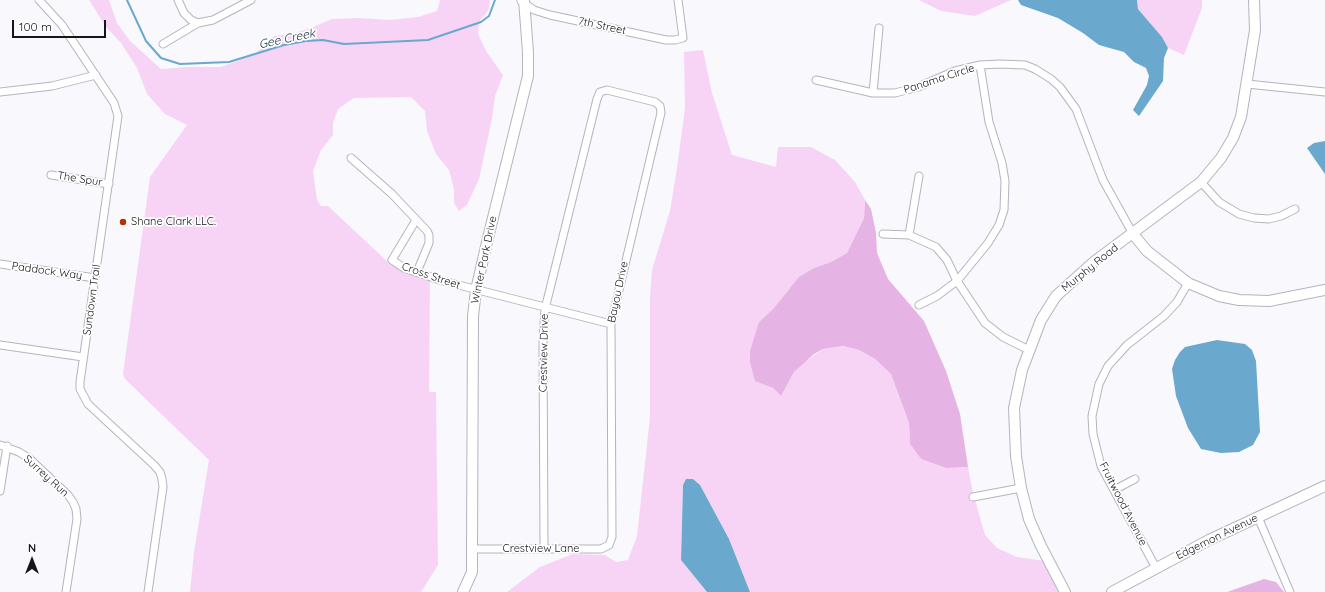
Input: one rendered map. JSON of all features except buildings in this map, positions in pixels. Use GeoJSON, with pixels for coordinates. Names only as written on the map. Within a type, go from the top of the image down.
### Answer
{"type":"FeatureCollection","features":[{"type":"Feature","properties":{"kind":"street","name":"Sundown Trail"},"geometry":{"type":"LineString","coordinates":[[39,0],[62,25],[114,102],[118,116],[83,357],[80,389],[88,404],[160,472],[164,487],[148,592]]}},
{"type":"Feature","properties":{"kind":"street"},"geometry":{"type":"LineString","coordinates":[[178,0],[184,13],[191,20],[198,23]]}},
{"type":"Feature","properties":{"kind":"street"},"geometry":{"type":"LineString","coordinates":[[164,44],[198,23],[213,20],[251,0]]}},
{"type":"Feature","properties":{"kind":"street","name":"7th Street"},"geometry":{"type":"LineString","coordinates":[[522,1],[534,10],[550,15],[666,40],[683,38],[678,0]]}},
{"type":"Feature","properties":{"kind":"street","name":"Murphy Road"},"geometry":{"type":"LineString","coordinates":[[1065,592],[1041,546],[1029,518],[1021,488],[1016,456],[1014,408],[1017,389],[1029,350],[1041,320],[1056,296],[1095,261],[1201,182],[1221,158],[1233,138],[1241,117],[1255,30],[1254,0]]}},
{"type":"Feature","properties":{"kind":"street","name":"Winter Park Drive"},"geometry":{"type":"LineString","coordinates":[[463,592],[472,572],[472,346],[476,290],[528,76],[528,52],[522,1]]}},
{"type":"Feature","properties":{"kind":"street"},"geometry":{"type":"LineString","coordinates":[[873,93],[879,28]]}},
{"type":"Feature","properties":{"kind":"street"},"geometry":{"type":"LineString","coordinates":[[919,305],[937,296],[957,281],[988,243],[999,225],[1004,210],[1006,198],[1002,163],[989,122],[980,65]]}},
{"type":"Feature","properties":{"kind":"street","name":"Panama Circle"},"geometry":{"type":"LineString","coordinates":[[816,80],[873,93],[895,93],[918,87],[955,71],[980,65],[1025,65],[1046,75],[1060,88],[1076,109],[1103,180],[1133,234]]}},
{"type":"Feature","properties":{"kind":"street"},"geometry":{"type":"LineString","coordinates":[[0,92],[52,86],[96,75]]}},
{"type":"Feature","properties":{"kind":"street"},"geometry":{"type":"LineString","coordinates":[[1247,84],[1325,92]]}},
{"type":"Feature","properties":{"kind":"street","name":"Bayou Drive"},"geometry":{"type":"LineString","coordinates":[[600,92],[607,90],[655,102],[660,106],[661,113],[611,324],[612,537],[608,545]]}},
{"type":"Feature","properties":{"kind":"street","name":"Crestview Drive"},"geometry":{"type":"LineString","coordinates":[[544,548],[545,309],[600,92]]}},
{"type":"Feature","properties":{"kind":"street"},"geometry":{"type":"LineString","coordinates":[[352,158],[392,194],[429,235],[429,243],[417,272]]}},
{"type":"Feature","properties":{"kind":"street","name":"The Spur"},"geometry":{"type":"LineString","coordinates":[[51,175],[109,184]]}},
{"type":"Feature","properties":{"kind":"street"},"geometry":{"type":"LineString","coordinates":[[909,235],[919,176]]}},
{"type":"Feature","properties":{"kind":"street"},"geometry":{"type":"LineString","coordinates":[[1201,182],[1219,202],[1239,214],[1254,218],[1269,219],[1281,216],[1295,209]]}},
{"type":"Feature","properties":{"kind":"street","name":"Cross Street"},"geometry":{"type":"LineString","coordinates":[[416,220],[392,260],[404,268],[545,309],[611,324]]}},
{"type":"Feature","properties":{"kind":"street"},"geometry":{"type":"LineString","coordinates":[[883,234],[909,235],[936,247],[947,260],[957,281],[985,323],[1003,337],[1029,350]]}},
{"type":"Feature","properties":{"kind":"street"},"geometry":{"type":"LineString","coordinates":[[1133,234],[1147,251],[1188,283],[1219,296],[1239,300],[1269,300],[1325,290]]}},
{"type":"Feature","properties":{"kind":"street","name":"Paddock Way"},"geometry":{"type":"LineString","coordinates":[[0,264],[95,278]]}},
{"type":"Feature","properties":{"kind":"street","name":"Fruitwood Avenue"},"geometry":{"type":"LineString","coordinates":[[1156,568],[1101,466],[1093,434],[1092,416],[1099,384],[1108,366],[1143,331],[1164,316],[1176,302],[1188,283]]}},
{"type":"Feature","properties":{"kind":"street"},"geometry":{"type":"LineString","coordinates":[[0,345],[83,357]]}},
{"type":"Feature","properties":{"kind":"street"},"geometry":{"type":"LineString","coordinates":[[0,491],[3,445]]}},
{"type":"Feature","properties":{"kind":"street","name":"Surrey Run"},"geometry":{"type":"LineString","coordinates":[[3,445],[30,459],[68,495],[76,509],[77,519],[66,592]]}},
{"type":"Feature","properties":{"kind":"street"},"geometry":{"type":"LineString","coordinates":[[1114,490],[1135,479]]}},
{"type":"Feature","properties":{"kind":"street","name":"Edgemon Avenue"},"geometry":{"type":"LineString","coordinates":[[1112,592],[1209,540],[1325,486]]}},
{"type":"Feature","properties":{"kind":"street"},"geometry":{"type":"LineString","coordinates":[[973,497],[1021,488]]}},
{"type":"Feature","properties":{"kind":"street"},"geometry":{"type":"LineString","coordinates":[[1258,516],[1290,592]]}},
{"type":"Feature","properties":{"kind":"street","name":"Crestview Lane"},"geometry":{"type":"LineString","coordinates":[[472,549],[601,549],[608,545]]}},
{"type":"Feature","properties":{"kind":"shaded area"},"geometry":{"type":"Polygon","coordinates":[[[89,0],[109,0],[117,23],[130,41],[161,69],[221,67],[254,55],[274,36],[291,34],[311,28],[332,19],[359,18],[390,20],[418,17],[437,11],[440,0],[490,0],[489,9],[479,22],[478,34],[486,51],[503,75],[495,96],[492,119],[479,179],[467,205],[459,211],[454,203],[454,189],[449,170],[436,154],[427,131],[425,111],[411,97],[354,98],[338,109],[333,123],[333,135],[321,150],[313,171],[317,200],[321,206],[328,206],[391,265],[430,274],[429,392],[436,392],[438,565],[421,592],[190,592],[194,552],[209,460],[125,379],[123,374],[150,177],[187,125],[165,114],[147,94],[137,68],[121,43],[106,27],[89,0]]]}},
{"type":"Feature","properties":{"kind":"shaded area"},"geometry":{"type":"Polygon","coordinates":[[[919,0],[1011,0],[975,16],[941,11],[919,0]]]}},
{"type":"Feature","properties":{"kind":"shaded area"},"geometry":{"type":"Polygon","coordinates":[[[1137,0],[1202,0],[1202,8],[1184,55],[1168,48],[1162,37],[1138,9],[1137,0]]]}},
{"type":"Feature","properties":{"kind":"shaded area"},"geometry":{"type":"Polygon","coordinates":[[[703,50],[712,93],[732,155],[776,167],[778,147],[811,147],[835,160],[855,182],[865,200],[864,218],[847,253],[831,262],[814,268],[790,288],[773,309],[759,322],[750,363],[755,380],[773,388],[781,396],[794,372],[802,364],[823,349],[843,346],[859,350],[875,359],[891,374],[909,423],[910,444],[921,459],[946,468],[968,467],[973,493],[969,494],[970,501],[975,500],[985,535],[997,548],[1017,557],[1045,561],[1059,592],[750,592],[729,539],[700,485],[693,479],[686,479],[683,485],[681,560],[707,592],[507,592],[540,567],[573,554],[605,555],[616,562],[628,560],[637,536],[650,417],[650,297],[652,270],[670,211],[677,168],[685,108],[684,52],[703,50]]]}},
{"type":"Feature","properties":{"kind":"shaded area"},"geometry":{"type":"Polygon","coordinates":[[[865,200],[871,209],[876,233],[877,253],[888,279],[924,321],[946,371],[960,414],[968,467],[946,468],[921,459],[910,444],[909,423],[891,374],[875,359],[859,350],[843,346],[823,349],[814,354],[794,372],[781,396],[773,388],[755,381],[750,363],[750,351],[759,322],[773,309],[799,277],[814,268],[831,262],[847,253],[864,218],[865,200]]]}},
{"type":"Feature","properties":{"kind":"shaded area"},"geometry":{"type":"Polygon","coordinates":[[[1264,579],[1276,582],[1284,592],[1227,592],[1264,579]]]}},
{"type":"Feature","properties":{"kind":"water"},"geometry":{"type":"Polygon","coordinates":[[[1018,0],[1137,0],[1138,9],[1162,37],[1168,48],[1164,58],[1163,81],[1139,116],[1133,110],[1147,85],[1149,76],[1146,68],[1134,62],[1124,52],[1099,45],[1083,33],[1058,18],[1021,5],[1018,0]]]}},
{"type":"Feature","properties":{"kind":"water"},"geometry":{"type":"Polygon","coordinates":[[[1325,141],[1325,174],[1307,148],[1314,143],[1325,141]]]}},
{"type":"Feature","properties":{"kind":"water"},"geometry":{"type":"Polygon","coordinates":[[[1217,340],[1245,344],[1252,350],[1256,361],[1260,432],[1253,445],[1239,452],[1221,453],[1201,449],[1188,428],[1176,396],[1172,369],[1180,352],[1185,347],[1217,340]]]}},
{"type":"Feature","properties":{"kind":"water"},"geometry":{"type":"Polygon","coordinates":[[[686,479],[693,479],[700,485],[729,539],[750,592],[707,592],[681,560],[683,485],[686,479]]]}},
{"type":"Feature","properties":{"kind":"waterway","name":"Gee Creek"},"geometry":{"type":"LineString","coordinates":[[127,0],[146,41],[161,58],[180,64],[229,62],[284,45],[306,41],[323,40],[344,44],[428,40],[481,22],[489,16],[495,0]]}},
{"type":"Feature","properties":{"kind":"place","name":"Shane Clark LLC."},"geometry":{"type":"Point","coordinates":[123,222]}}]}
